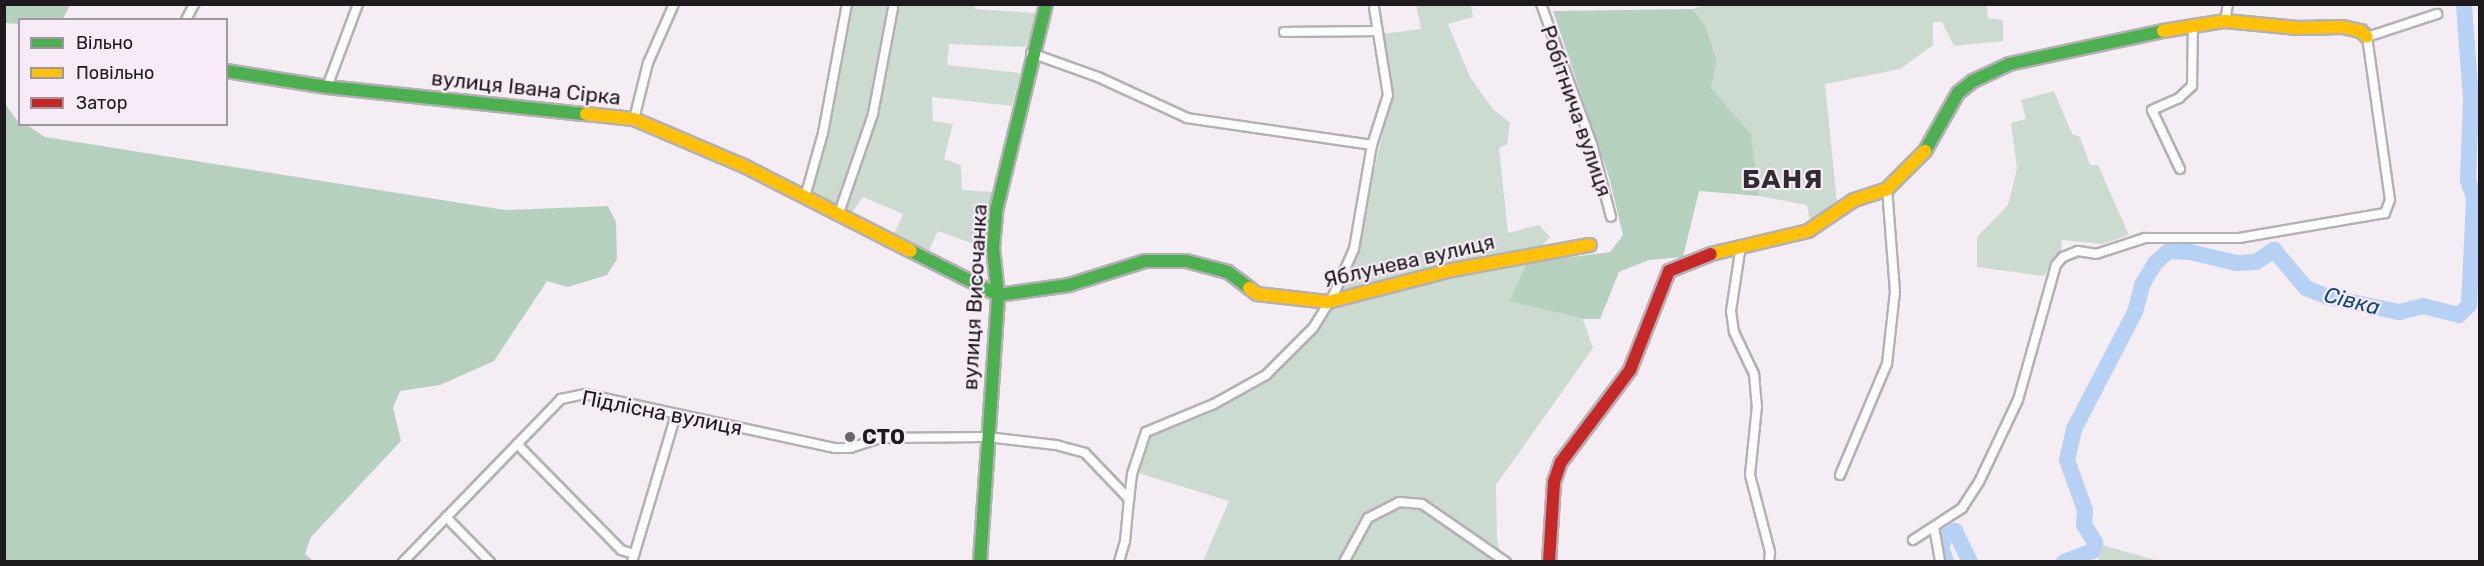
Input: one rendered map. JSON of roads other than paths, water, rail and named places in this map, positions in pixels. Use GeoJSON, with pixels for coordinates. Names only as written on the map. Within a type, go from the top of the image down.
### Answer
{"type":"FeatureCollection","features":[{"type":"Feature","properties":{"kind":"street"},"geometry":{"type":"LineString","coordinates":[[187,18],[194,4]]}},
{"type":"Feature","properties":{"kind":"street"},"geometry":{"type":"LineString","coordinates":[[327,87],[358,4]]}},
{"type":"Feature","properties":{"kind":"street"},"geometry":{"type":"LineString","coordinates":[[634,119],[648,63],[674,4]]}},
{"type":"Feature","properties":{"kind":"street"},"geometry":{"type":"LineString","coordinates":[[805,197],[823,133],[846,4]]}},
{"type":"Feature","properties":{"kind":"street","name":"вулиця Височанка"},"geometry":{"type":"LineString","coordinates":[[980,561],[998,295],[993,248],[996,212],[1031,53],[1046,4]]}},
{"type":"Feature","properties":{"kind":"street","name":"Робітнича вулиця"},"geometry":{"type":"LineString","coordinates":[[1541,4],[1592,144],[1611,217]]}},
{"type":"Feature","properties":{"kind":"street"},"geometry":{"type":"LineString","coordinates":[[2225,21],[2228,4]]}},
{"type":"Feature","properties":{"kind":"street"},"geometry":{"type":"LineString","coordinates":[[838,213],[873,114],[893,8]]}},
{"type":"Feature","properties":{"kind":"street"},"geometry":{"type":"LineString","coordinates":[[1119,561],[1125,540],[1132,474],[1146,432],[1214,404],[1266,375],[1313,328],[1354,249],[1372,146],[1388,95],[1374,8]]}},
{"type":"Feature","properties":{"kind":"street"},"geometry":{"type":"LineString","coordinates":[[2367,37],[2436,14]]}},
{"type":"Feature","properties":{"kind":"street"},"geometry":{"type":"LineString","coordinates":[[1549,561],[1554,482],[1560,462],[1630,370],[1669,271],[1741,245],[1808,231],[1854,200],[1887,189],[1922,156],[1959,93],[1973,81],[2009,64],[2193,24],[2225,21],[2298,28],[2343,27],[2361,31],[2367,37],[2390,200],[2385,213],[2239,238],[2145,238],[2096,254],[2078,251],[2063,257],[2056,265],[2018,400],[2003,437],[1962,508],[1913,540]]}},
{"type":"Feature","properties":{"kind":"street"},"geometry":{"type":"LineString","coordinates":[[2180,169],[2152,110],[2179,98],[2192,86],[2193,24]]}},
{"type":"Feature","properties":{"kind":"street"},"geometry":{"type":"LineString","coordinates":[[1284,32],[1377,31]]}},
{"type":"Feature","properties":{"kind":"street"},"geometry":{"type":"LineString","coordinates":[[1031,53],[1098,77],[1187,118],[1372,146]]}},
{"type":"Feature","properties":{"kind":"street","name":"вулиця Івана Сірка"},"geometry":{"type":"LineString","coordinates":[[228,71],[327,87],[634,119],[805,197],[998,295]]}},
{"type":"Feature","properties":{"kind":"street"},"geometry":{"type":"LineString","coordinates":[[1840,475],[1887,364],[1895,292],[1887,189]]}},
{"type":"Feature","properties":{"kind":"street","name":"Яблунева вулиця"},"geometry":{"type":"LineString","coordinates":[[998,295],[1069,285],[1145,261],[1186,261],[1228,272],[1257,294],[1328,302],[1452,270],[1590,245]]}},
{"type":"Feature","properties":{"kind":"street"},"geometry":{"type":"LineString","coordinates":[[1741,245],[1731,311],[1734,332],[1754,374],[1757,406],[1750,475],[1770,552],[1769,561]]}},
{"type":"Feature","properties":{"kind":"street","name":"Підлісна вулиця"},"geometry":{"type":"LineString","coordinates":[[403,561],[561,399],[574,394],[835,448],[850,448],[881,438],[987,437],[1056,445],[1084,453],[1129,499]]}},
{"type":"Feature","properties":{"kind":"street"},"geometry":{"type":"LineString","coordinates":[[517,444],[621,550],[633,558],[676,414]]}},
{"type":"Feature","properties":{"kind":"street"},"geometry":{"type":"LineString","coordinates":[[1344,561],[1368,518],[1399,502],[1422,504],[1506,561]]}},
{"type":"Feature","properties":{"kind":"street"},"geometry":{"type":"LineString","coordinates":[[446,517],[490,561]]}},
{"type":"Feature","properties":{"kind":"street"},"geometry":{"type":"LineString","coordinates":[[1934,526],[1940,561]]}},
{"type":"Feature","properties":{"kind":"waterway","name":"Сівка"},"geometry":{"type":"LineString","coordinates":[[2064,562],[2093,551],[2095,542],[2084,525],[2085,510],[2067,460],[2074,429],[2135,312],[2142,285],[2155,263],[2169,251],[2190,252],[2236,263],[2256,262],[2274,250],[2306,288],[2328,297],[2399,312],[2423,306],[2459,315],[2469,305],[2474,198],[2468,180],[2471,100],[2464,4]]}},
{"type":"Feature","properties":{"kind":"waterway","name":"Сівка"},"geometry":{"type":"LineString","coordinates":[[1946,562],[1941,547],[1945,537],[1955,531],[1970,562]]}},
{"type":"Feature","properties":{"kind":"place","name":"СТО"},"geometry":{"type":"Point","coordinates":[850,437]}},
{"type":"Feature","properties":{"kind":"district","name":"БАНЯ"},"geometry":{"type":"Point","coordinates":[1783,180]}}]}
